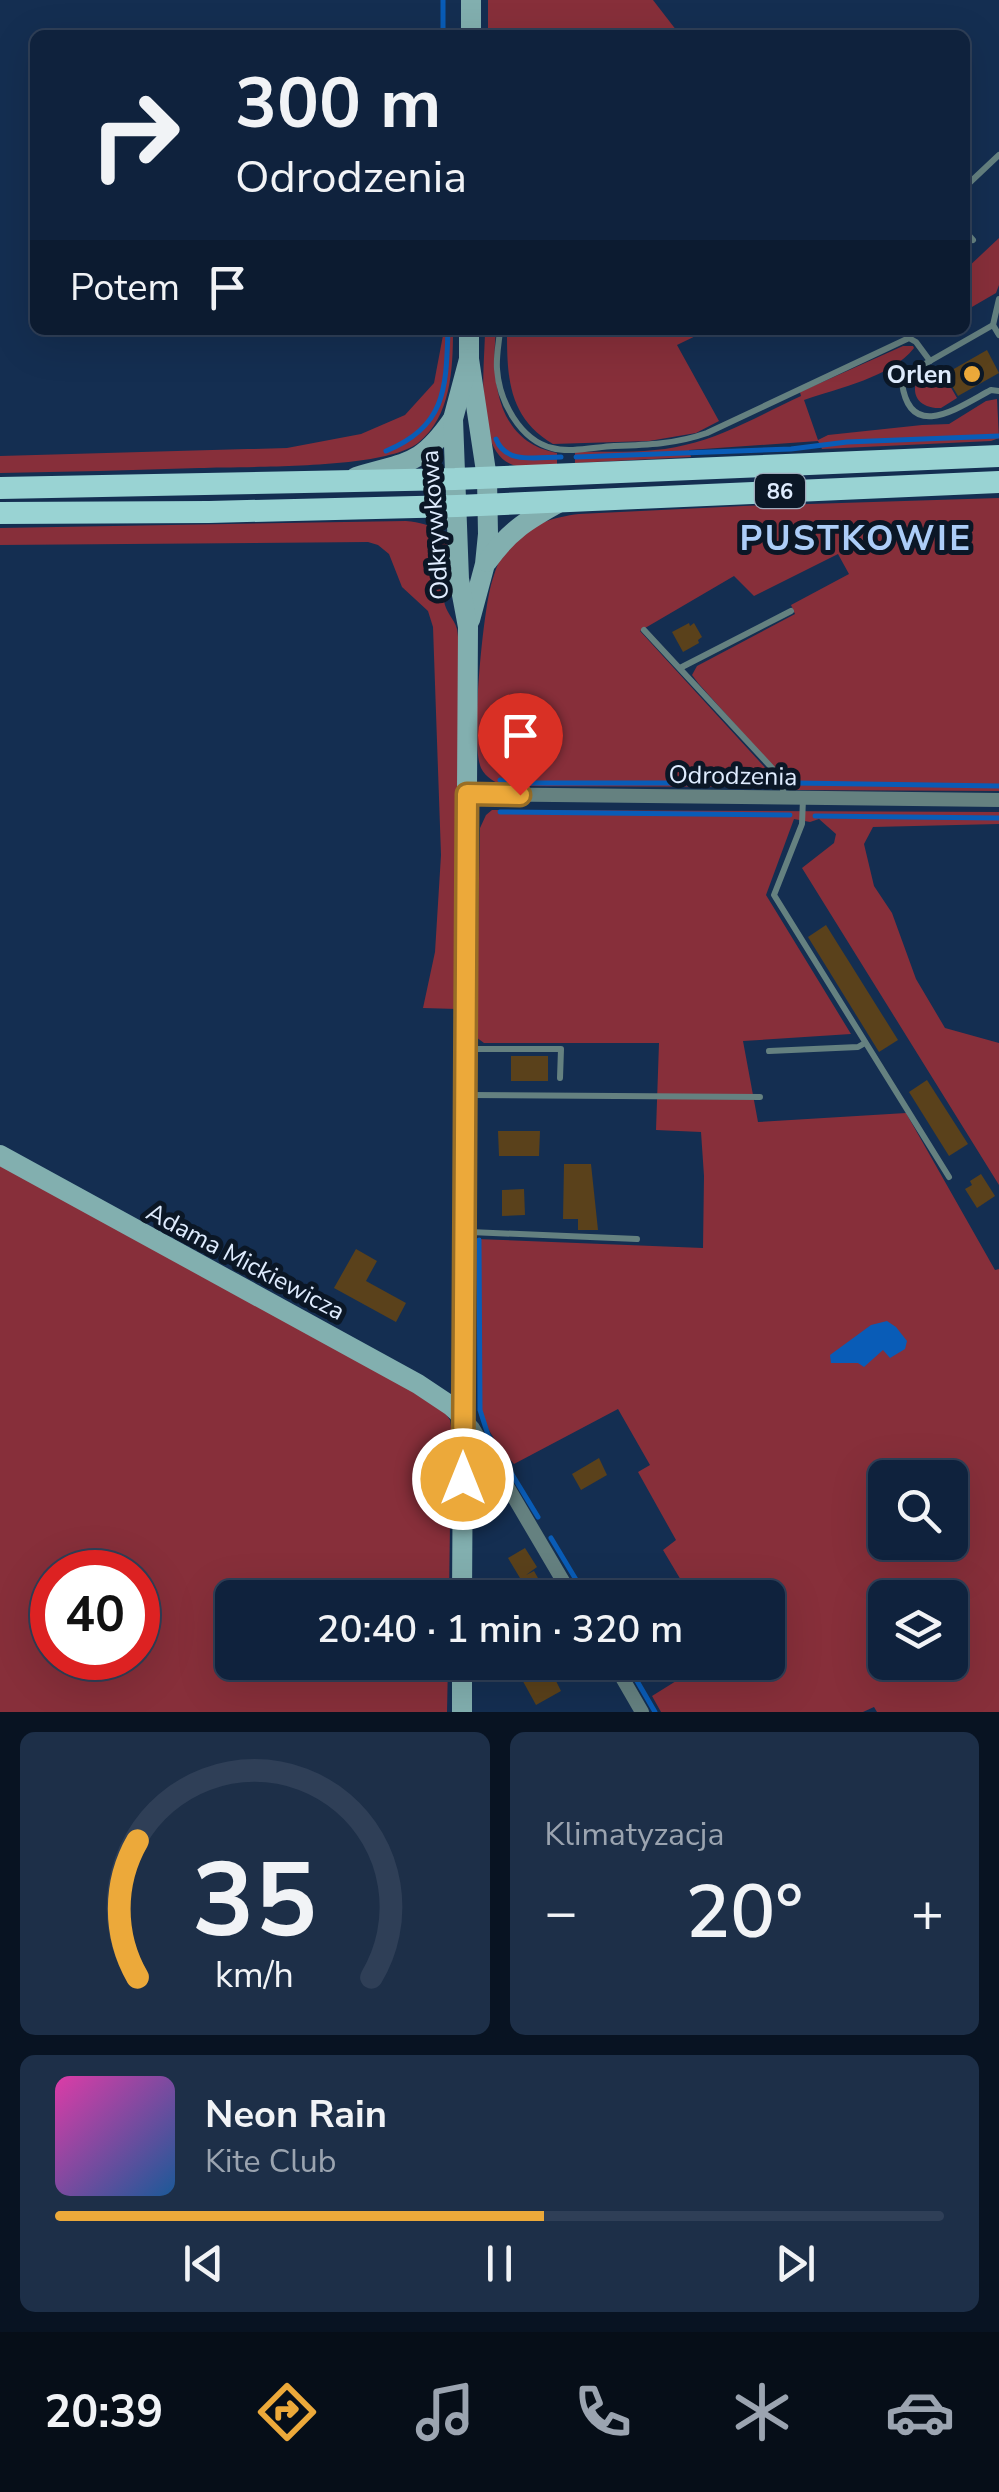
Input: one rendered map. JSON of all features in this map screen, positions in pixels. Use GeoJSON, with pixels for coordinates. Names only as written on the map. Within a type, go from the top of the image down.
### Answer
{"type":"FeatureCollection","features":[{"type":"Feature","properties":{"kind":"main road","name":"86"},"geometry":{"type":"LineString","coordinates":[[0,488],[487,478],[993,453]]}},
{"type":"Feature","properties":{"kind":"main road","name":"86"},"geometry":{"type":"LineString","coordinates":[[0,513],[456,506],[999,482]]}},
{"type":"Feature","properties":{"kind":"street"},"geometry":{"type":"LineString","coordinates":[[471,30],[472,0]]}},
{"type":"Feature","properties":{"kind":"street","name":"Odkrywkowa"},"geometry":{"type":"LineString","coordinates":[[468,627],[486,564],[487,505],[469,335]]}},
{"type":"Feature","properties":{"kind":"street","name":"Odkrywkowa"},"geometry":{"type":"LineString","coordinates":[[342,481],[412,462],[425,454],[452,419],[469,359]]}},
{"type":"Feature","properties":{"kind":"street","name":"Odkrywkowa"},"geometry":{"type":"LineString","coordinates":[[452,419],[459,579],[468,627],[462,1580]]}},
{"type":"Feature","properties":{"kind":"street","name":"Odkrywkowa"},"geometry":{"type":"LineString","coordinates":[[486,564],[501,543],[527,519],[562,502]]}},
{"type":"Feature","properties":{"kind":"street","name":"Odrodzenia"},"geometry":{"type":"LineString","coordinates":[[467,794],[999,800]]}},
{"type":"Feature","properties":{"kind":"street","name":"Adama Mickiewicza"},"geometry":{"type":"LineString","coordinates":[[0,1156],[401,1374],[463,1417]]}},
{"type":"Feature","properties":{"kind":"street"},"geometry":{"type":"LineString","coordinates":[[463,1417],[563,1580]]}},
{"type":"Feature","properties":{"kind":"street"},"geometry":{"type":"LineString","coordinates":[[462,1680],[462,1712]]}},
{"type":"Feature","properties":{"kind":"street"},"geometry":{"type":"LineString","coordinates":[[623,1680],[642,1712]]}},
{"type":"Feature","properties":{"kind":"lane"},"geometry":{"type":"LineString","coordinates":[[970,182],[999,155]]}},
{"type":"Feature","properties":{"kind":"lane"},"geometry":{"type":"LineString","coordinates":[[992,161],[999,168]]}},
{"type":"Feature","properties":{"kind":"lane"},"geometry":{"type":"LineString","coordinates":[[970,237],[973,240]]}},
{"type":"Feature","properties":{"kind":"lane"},"geometry":{"type":"LineString","coordinates":[[999,299],[992,324],[902,382],[914,411],[928,418],[999,390]]}},
{"type":"Feature","properties":{"kind":"lane"},"geometry":{"type":"LineString","coordinates":[[992,324],[999,335]]}},
{"type":"Feature","properties":{"kind":"lane"},"geometry":{"type":"LineString","coordinates":[[500,335],[499,385],[508,408],[536,442],[556,450],[687,440],[909,338],[930,362]]}},
{"type":"Feature","properties":{"kind":"lane"},"geometry":{"type":"LineString","coordinates":[[680,668],[791,610]]}},
{"type":"Feature","properties":{"kind":"lane"},"geometry":{"type":"LineString","coordinates":[[644,630],[772,768],[782,782],[784,798]]}},
{"type":"Feature","properties":{"kind":"lane"},"geometry":{"type":"LineString","coordinates":[[803,799],[802,824],[774,895],[949,1177]]}},
{"type":"Feature","properties":{"kind":"lane"},"geometry":{"type":"LineString","coordinates":[[769,1050],[858,1047],[865,1043]]}},
{"type":"Feature","properties":{"kind":"lane"},"geometry":{"type":"LineString","coordinates":[[466,1049],[561,1050],[560,1078]]}},
{"type":"Feature","properties":{"kind":"lane"},"geometry":{"type":"LineString","coordinates":[[465,1094],[760,1097]]}},
{"type":"Feature","properties":{"kind":"lane"},"geometry":{"type":"LineString","coordinates":[[464,1231],[637,1239]]}},
{"type":"Feature","properties":{"kind":"shaded area"},"geometry":{"type":"Polygon","coordinates":[[[488,0],[653,0],[676,30],[488,30],[488,0]]]}},
{"type":"Feature","properties":{"kind":"shaded area"},"geometry":{"type":"Polygon","coordinates":[[[999,238],[996,293],[970,308],[970,265],[999,238]]]}},
{"type":"Feature","properties":{"kind":"shaded area"},"geometry":{"type":"Polygon","coordinates":[[[443,335],[453,335],[451,376],[437,420],[418,443],[376,458],[313,465],[0,473],[0,456],[287,448],[361,434],[405,415],[434,383],[443,335]]]}},
{"type":"Feature","properties":{"kind":"shaded area"},"geometry":{"type":"Polygon","coordinates":[[[485,335],[496,335],[495,369],[502,407],[521,436],[537,447],[557,453],[557,466],[517,466],[503,459],[487,428],[483,386],[485,335]]]}},
{"type":"Feature","properties":{"kind":"shaded area"},"geometry":{"type":"Polygon","coordinates":[[[507,335],[698,335],[677,345],[719,421],[696,433],[649,441],[553,444],[538,433],[519,408],[508,364],[507,335]]]}},
{"type":"Feature","properties":{"kind":"shaded area"},"geometry":{"type":"Polygon","coordinates":[[[903,346],[914,348],[892,367],[804,400],[818,440],[828,435],[949,424],[986,401],[997,399],[999,438],[822,449],[818,441],[689,450],[691,457],[575,463],[575,452],[658,450],[715,436],[903,346]]]}},
{"type":"Feature","properties":{"kind":"shaded area"},"geometry":{"type":"Polygon","coordinates":[[[942,372],[957,398],[941,408],[923,404],[915,392],[917,380],[942,372]]]}},
{"type":"Feature","properties":{"kind":"shaded area"},"geometry":{"type":"Polygon","coordinates":[[[999,498],[999,791],[791,790],[692,675],[697,666],[795,614],[791,605],[849,574],[838,554],[754,596],[734,576],[640,631],[770,773],[774,781],[769,787],[504,786],[481,768],[477,707],[491,585],[507,548],[534,527],[579,514],[999,498]]]}},
{"type":"Feature","properties":{"kind":"shaded area"},"geometry":{"type":"Polygon","coordinates":[[[406,521],[434,528],[448,546],[444,600],[457,629],[459,645],[457,1009],[423,1008],[435,952],[441,855],[433,627],[428,611],[402,587],[389,554],[368,542],[0,545],[0,528],[406,521]]]}},
{"type":"Feature","properties":{"kind":"shaded area"},"geometry":{"type":"Polygon","coordinates":[[[492,810],[999,812],[999,824],[873,827],[864,844],[874,886],[892,913],[916,979],[945,1028],[999,1043],[999,1185],[802,868],[834,843],[836,834],[819,819],[794,819],[766,895],[851,1034],[743,1041],[758,1122],[906,1113],[995,1270],[999,1269],[999,1712],[877,1712],[874,1707],[863,1712],[661,1712],[652,1696],[678,1680],[785,1680],[785,1580],[681,1580],[663,1550],[676,1540],[638,1472],[650,1465],[618,1409],[514,1464],[479,1414],[476,1239],[703,1248],[704,1176],[701,1132],[656,1130],[659,1043],[484,1043],[476,1037],[480,828],[492,810]]]}},
{"type":"Feature","properties":{"kind":"shaded area"},"geometry":{"type":"Polygon","coordinates":[[[0,1162],[443,1410],[450,1420],[453,1440],[448,1474],[449,1580],[215,1580],[215,1680],[448,1680],[447,1712],[0,1712],[0,1162]]]}},
{"type":"Feature","properties":{"kind":"water"},"geometry":{"type":"Polygon","coordinates":[[[887,1321],[907,1341],[905,1349],[890,1358],[883,1350],[864,1367],[858,1363],[831,1363],[830,1355],[871,1325],[887,1321]]]}},
{"type":"Feature","properties":{"kind":"building","name":"Orlen"},"geometry":{"type":"Polygon","coordinates":[[[987,350],[999,373],[958,396],[945,374],[987,350]]]}},
{"type":"Feature","properties":{"kind":"building"},"geometry":{"type":"Polygon","coordinates":[[[694,623],[702,637],[683,652],[672,632],[694,623]]]}},
{"type":"Feature","properties":{"kind":"building"},"geometry":{"type":"Polygon","coordinates":[[[826,925],[898,1040],[879,1052],[808,937],[826,925]]]}},
{"type":"Feature","properties":{"kind":"building"},"geometry":{"type":"Polygon","coordinates":[[[511,1056],[548,1056],[548,1081],[511,1081],[511,1056]]]}},
{"type":"Feature","properties":{"kind":"building"},"geometry":{"type":"Polygon","coordinates":[[[927,1080],[968,1144],[949,1156],[909,1092],[927,1080]]]}},
{"type":"Feature","properties":{"kind":"building"},"geometry":{"type":"Polygon","coordinates":[[[498,1131],[540,1131],[539,1156],[499,1156],[498,1131]]]}},
{"type":"Feature","properties":{"kind":"building"},"geometry":{"type":"Polygon","coordinates":[[[564,1164],[591,1164],[598,1230],[578,1230],[578,1219],[563,1219],[564,1164]]]}},
{"type":"Feature","properties":{"kind":"building"},"geometry":{"type":"Polygon","coordinates":[[[981,1174],[995,1196],[977,1208],[965,1189],[981,1174]]]}},
{"type":"Feature","properties":{"kind":"building"},"geometry":{"type":"Polygon","coordinates":[[[524,1189],[525,1215],[502,1216],[502,1190],[524,1189]]]}},
{"type":"Feature","properties":{"kind":"building"},"geometry":{"type":"Polygon","coordinates":[[[356,1249],[377,1261],[366,1281],[406,1303],[396,1322],[334,1288],[356,1249]]]}},
{"type":"Feature","properties":{"kind":"building"},"geometry":{"type":"Polygon","coordinates":[[[599,1458],[607,1475],[581,1490],[572,1474],[599,1458]]]}},
{"type":"Feature","properties":{"kind":"building"},"geometry":{"type":"Polygon","coordinates":[[[525,1548],[537,1567],[526,1575],[534,1571],[538,1578],[516,1580],[520,1578],[508,1558],[525,1548]]]}},
{"type":"Feature","properties":{"kind":"building"},"geometry":{"type":"Polygon","coordinates":[[[522,1680],[556,1680],[561,1691],[536,1705],[522,1680]]]}},
{"type":"Feature","properties":{"kind":"waterway"},"geometry":{"type":"LineString","coordinates":[[443,0],[443,30]]}},
{"type":"Feature","properties":{"kind":"waterway"},"geometry":{"type":"LineString","coordinates":[[386,451],[421,430],[439,403],[448,335]]}},
{"type":"Feature","properties":{"kind":"waterway"},"geometry":{"type":"LineString","coordinates":[[576,457],[999,436]]}},
{"type":"Feature","properties":{"kind":"waterway"},"geometry":{"type":"LineString","coordinates":[[496,439],[507,453],[515,456],[561,457]]}},
{"type":"Feature","properties":{"kind":"waterway"},"geometry":{"type":"LineString","coordinates":[[500,780],[770,783]]}},
{"type":"Feature","properties":{"kind":"waterway"},"geometry":{"type":"LineString","coordinates":[[795,783],[999,786]]}},
{"type":"Feature","properties":{"kind":"waterway"},"geometry":{"type":"LineString","coordinates":[[500,812],[790,815]]}},
{"type":"Feature","properties":{"kind":"waterway"},"geometry":{"type":"LineString","coordinates":[[815,816],[999,818]]}},
{"type":"Feature","properties":{"kind":"waterway"},"geometry":{"type":"LineString","coordinates":[[479,1240],[480,1410],[488,1435],[538,1517]]}},
{"type":"Feature","properties":{"kind":"waterway"},"geometry":{"type":"LineString","coordinates":[[551,1538],[576,1580]]}},
{"type":"Feature","properties":{"kind":"waterway"},"geometry":{"type":"LineString","coordinates":[[636,1680],[655,1712]]}},
{"type":"Feature","properties":{"kind":"place","name":"Orlen"},"geometry":{"type":"Point","coordinates":[972,374]}},
{"type":"Feature","properties":{"kind":"district","name":"PUSTKOWIE"},"geometry":{"type":"Point","coordinates":[856,538]}},
{"type":"Feature","properties":{"kind":"route"},"geometry":{"type":"LineString","coordinates":[[463,1479],[467,794],[520,795]]}}]}
